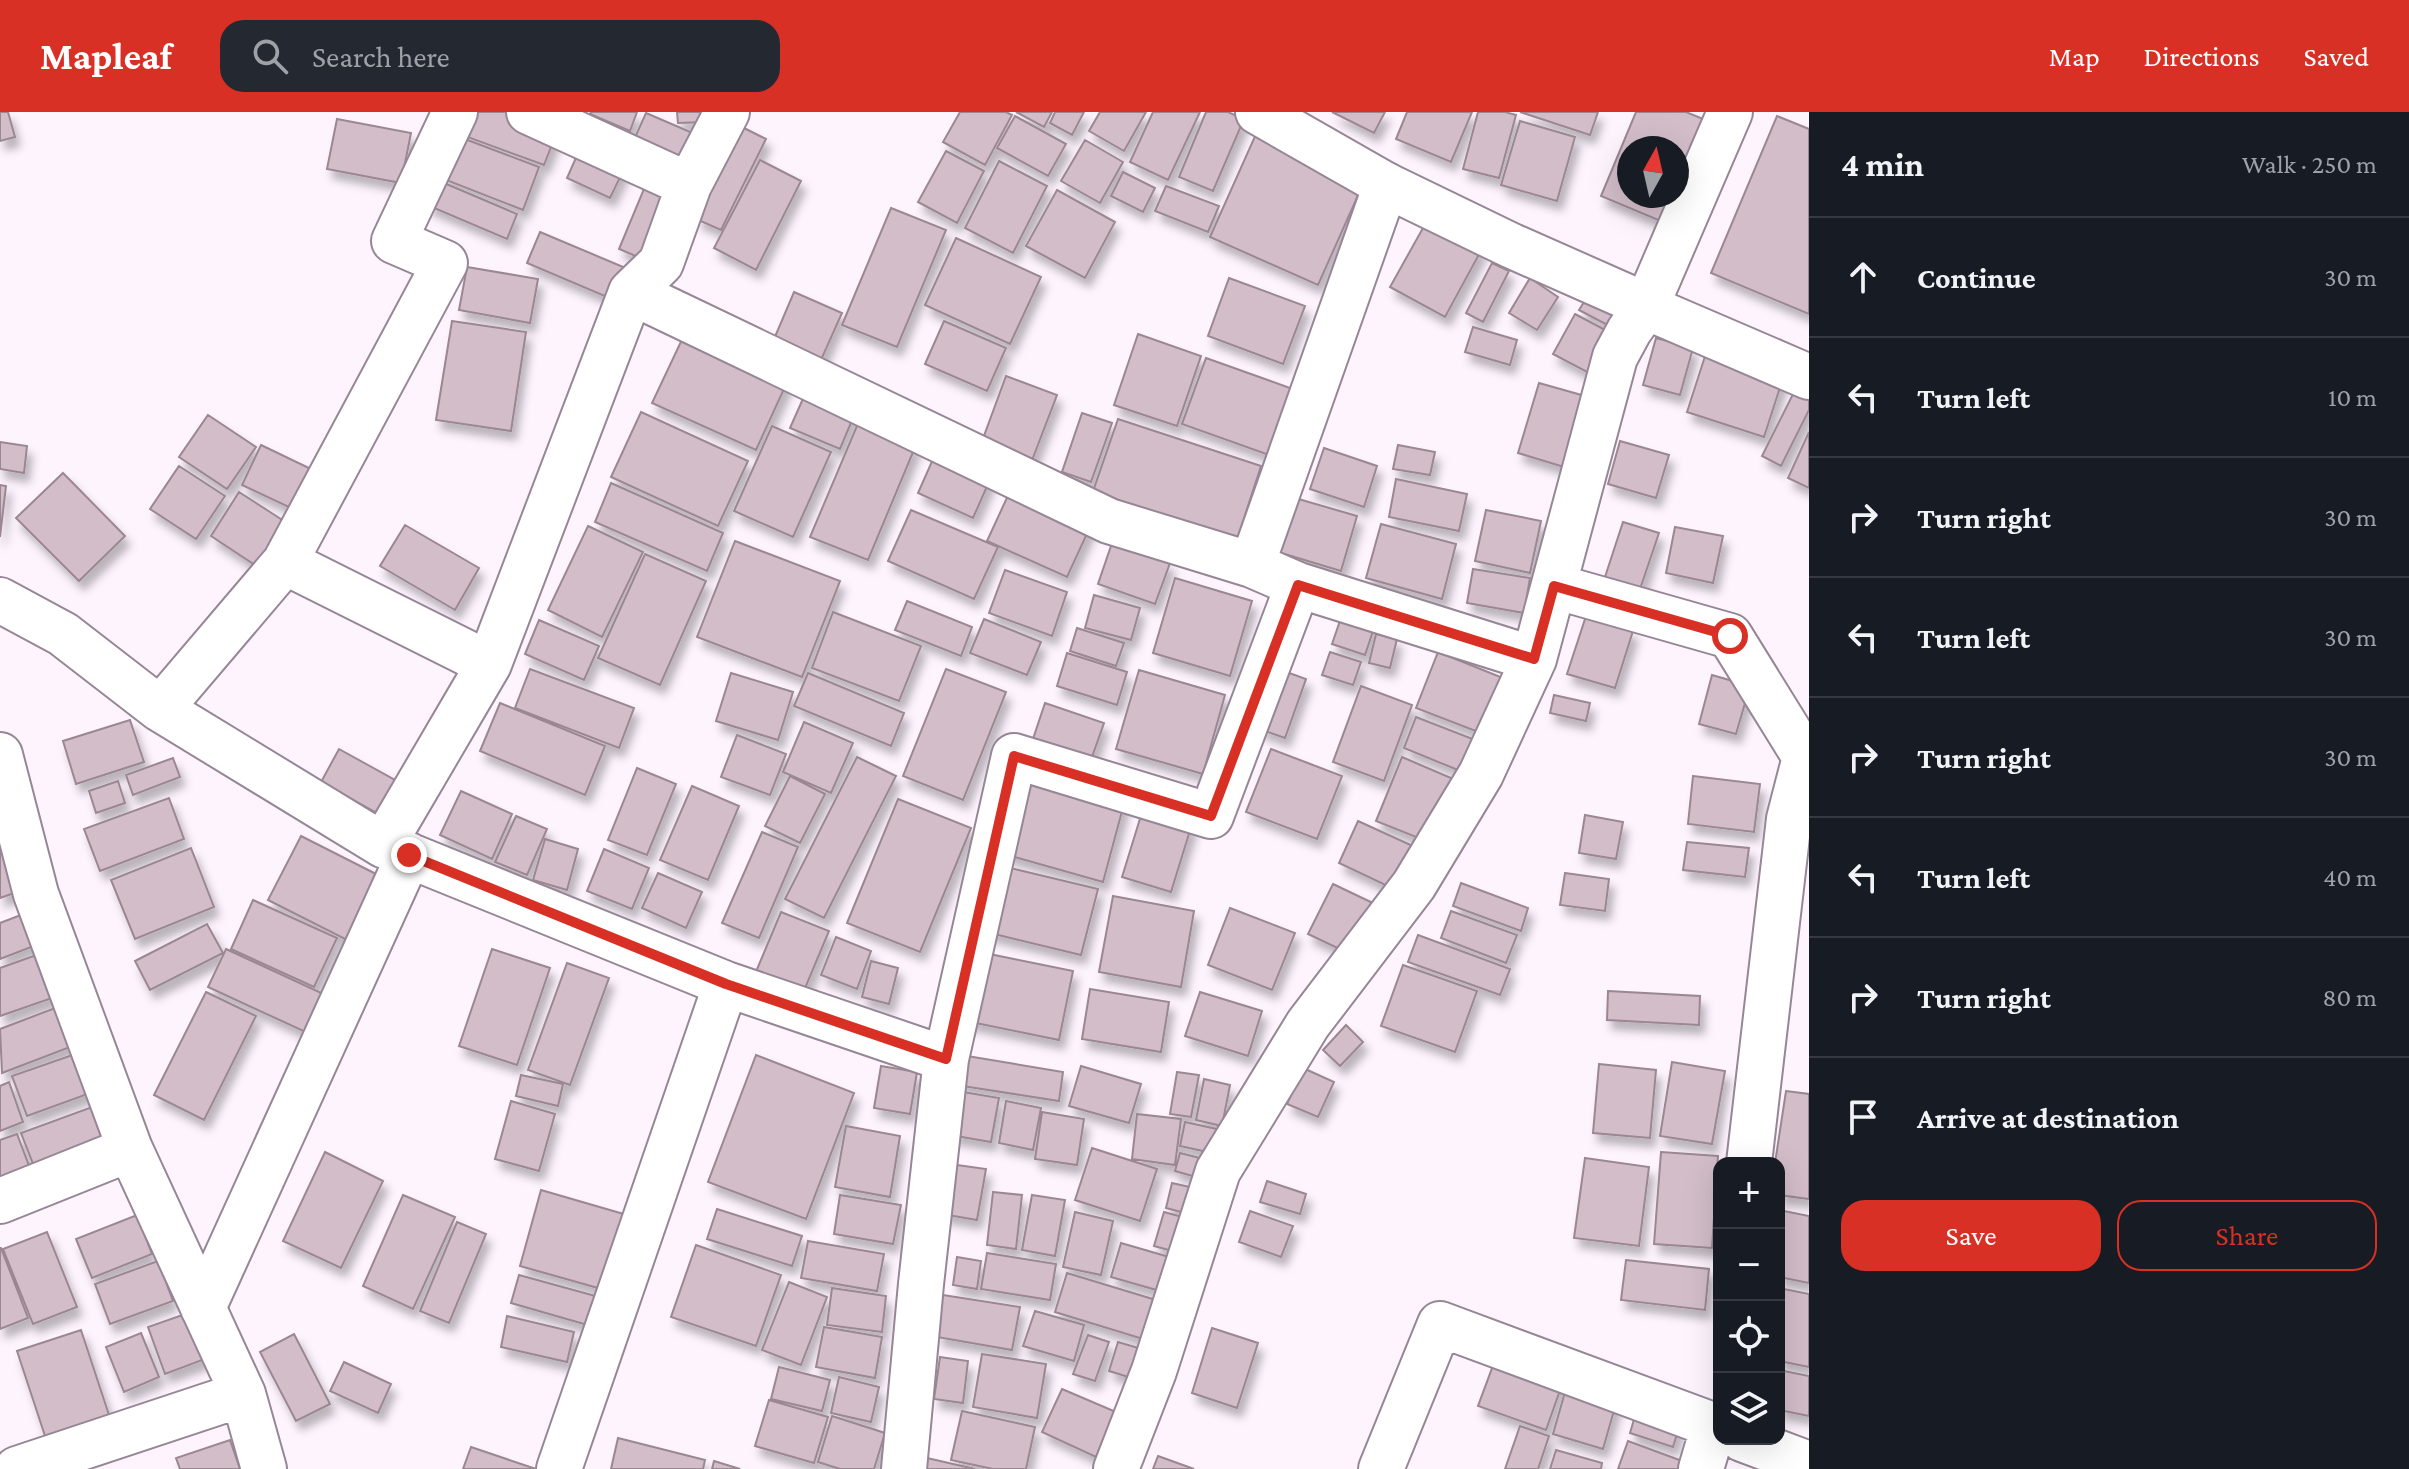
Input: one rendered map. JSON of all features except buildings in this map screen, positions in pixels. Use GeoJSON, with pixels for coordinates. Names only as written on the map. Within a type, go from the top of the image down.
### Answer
{"type":"FeatureCollection","features":[{"type":"Feature","properties":{"kind":"street"},"geometry":{"type":"LineString","coordinates":[[160,709],[285,562],[445,263],[394,241],[455,112]]}},
{"type":"Feature","properties":{"kind":"street"},"geometry":{"type":"LineString","coordinates":[[529,112],[689,185]]}},
{"type":"Feature","properties":{"kind":"street"},"geometry":{"type":"LineString","coordinates":[[203,1308],[396,850],[489,664],[631,292],[661,263],[689,185],[727,112]]}},
{"type":"Feature","properties":{"kind":"street"},"geometry":{"type":"LineString","coordinates":[[1258,112],[1386,185],[1512,246],[1809,377]]}},
{"type":"Feature","properties":{"kind":"street"},"geometry":{"type":"LineString","coordinates":[[1116,1469],[1154,1371],[1218,1171],[1308,1024],[1414,885],[1481,774],[1534,659],[1615,357],[1646,307],[1730,112]]}},
{"type":"Feature","properties":{"kind":"street"},"geometry":{"type":"LineString","coordinates":[[1252,565],[1386,185]]}},
{"type":"Feature","properties":{"kind":"street"},"geometry":{"type":"LineString","coordinates":[[631,292],[1109,521],[1252,565],[1298,585],[1534,659]]}},
{"type":"Feature","properties":{"kind":"street"},"geometry":{"type":"LineString","coordinates":[[285,562],[489,664]]}},
{"type":"Feature","properties":{"kind":"street"},"geometry":{"type":"LineString","coordinates":[[904,1469],[946,1059],[1014,756],[1211,816],[1298,585]]}},
{"type":"Feature","properties":{"kind":"street"},"geometry":{"type":"LineString","coordinates":[[1554,586],[1730,636],[1807,758],[1789,819],[1750,1157]]}},
{"type":"Feature","properties":{"kind":"street"},"geometry":{"type":"LineString","coordinates":[[0,600],[63,634],[160,709],[396,850],[726,984],[946,1059]]}},
{"type":"Feature","properties":{"kind":"street"},"geometry":{"type":"LineString","coordinates":[[0,755],[36,894],[130,1149],[243,1394],[264,1469]]}},
{"type":"Feature","properties":{"kind":"street"},"geometry":{"type":"LineString","coordinates":[[559,1469],[726,984]]}},
{"type":"Feature","properties":{"kind":"street"},"geometry":{"type":"LineString","coordinates":[[0,1201],[130,1149]]}},
{"type":"Feature","properties":{"kind":"street"},"geometry":{"type":"LineString","coordinates":[[1381,1469],[1440,1324],[1713,1433]]}},
{"type":"Feature","properties":{"kind":"street"},"geometry":{"type":"LineString","coordinates":[[17,1469],[243,1394]]}},
{"type":"Feature","properties":{"kind":"street"},"geometry":{"type":"LineString","coordinates":[[1750,1445],[1809,1464]]}},
{"type":"Feature","properties":{"kind":"route"},"geometry":{"type":"LineString","coordinates":[[409,855],[726,984],[946,1059],[1014,756],[1211,816],[1298,585],[1534,659],[1554,586],[1730,636]]}}]}
